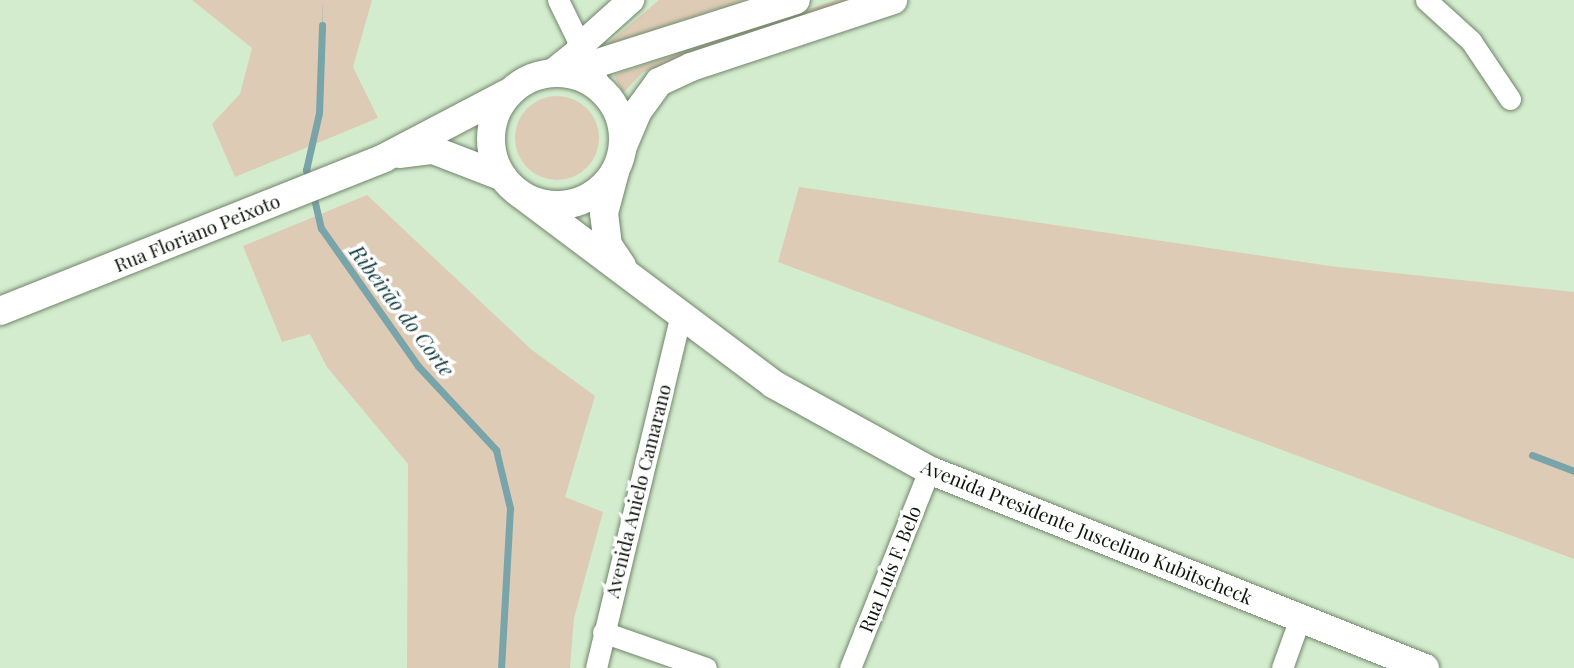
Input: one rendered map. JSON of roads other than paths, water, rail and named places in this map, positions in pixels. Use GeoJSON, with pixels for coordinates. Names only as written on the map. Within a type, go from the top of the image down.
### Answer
{"type":"FeatureCollection","features":[{"type":"Feature","properties":{"kind":"main road"},"geometry":{"type":"LineString","coordinates":[[570,65],[603,92],[622,128],[619,159],[604,186],[585,198],[563,204],[540,202],[511,185],[493,157],[490,134],[496,112],[508,93],[570,65],[796,0]]}},
{"type":"Feature","properties":{"kind":"main road","name":"Avenida Presidente Juscelino Kubitscheck"},"geometry":{"type":"LineString","coordinates":[[626,271],[608,245],[606,197],[638,111],[659,82],[691,67],[892,0]]}},
{"type":"Feature","properties":{"kind":"main road","name":"Rua Floriano Peixoto"},"geometry":{"type":"LineString","coordinates":[[0,311],[389,156],[508,93]]}},
{"type":"Feature","properties":{"kind":"main road","name":"Rua Floriano Peixoto"},"geometry":{"type":"LineString","coordinates":[[389,156],[433,150],[511,185]]}},
{"type":"Feature","properties":{"kind":"main road","name":"Avenida Presidente Juscelino Kubitscheck"},"geometry":{"type":"LineString","coordinates":[[511,185],[773,384],[929,470],[1425,668]]}},
{"type":"Feature","properties":{"kind":"street"},"geometry":{"type":"LineString","coordinates":[[558,0],[570,65]]}},
{"type":"Feature","properties":{"kind":"street"},"geometry":{"type":"LineString","coordinates":[[570,65],[631,0]]}},
{"type":"Feature","properties":{"kind":"street"},"geometry":{"type":"LineString","coordinates":[[1426,0],[1471,41],[1510,99]]}},
{"type":"Feature","properties":{"kind":"street","name":"Avenida Anielo Camarano"},"geometry":{"type":"LineString","coordinates":[[596,668],[681,314]]}},
{"type":"Feature","properties":{"kind":"street","name":"Rua Luís F. Belo"},"geometry":{"type":"LineString","coordinates":[[850,668],[929,470]]}},
{"type":"Feature","properties":{"kind":"street"},"geometry":{"type":"LineString","coordinates":[[1282,668],[1300,618]]}},
{"type":"Feature","properties":{"kind":"street"},"geometry":{"type":"LineString","coordinates":[[603,632],[706,668]]}},
{"type":"Feature","properties":{"kind":"water"},"geometry":{"type":"Polygon","coordinates":[[[323,0],[321,114],[307,170],[322,228],[418,366],[321,228],[306,170],[319,113],[323,0]]]}},
{"type":"Feature","properties":{"kind":"water"},"geometry":{"type":"Polygon","coordinates":[[[418,366],[496,449],[511,508],[501,668],[510,508],[496,450],[418,366]]]}},
{"type":"Feature","properties":{"kind":"waterway","name":"Ribeirão do Corte"},"geometry":{"type":"LineString","coordinates":[[310,182],[306,170],[319,113],[322,25]]}},
{"type":"Feature","properties":{"kind":"waterway","name":"Ribeirão do Corte"},"geometry":{"type":"LineString","coordinates":[[313,194],[321,228],[418,366],[496,450],[510,508],[501,668]]}},
{"type":"Feature","properties":{"kind":"waterway"},"geometry":{"type":"LineString","coordinates":[[1532,455],[1574,471]]}}]}
